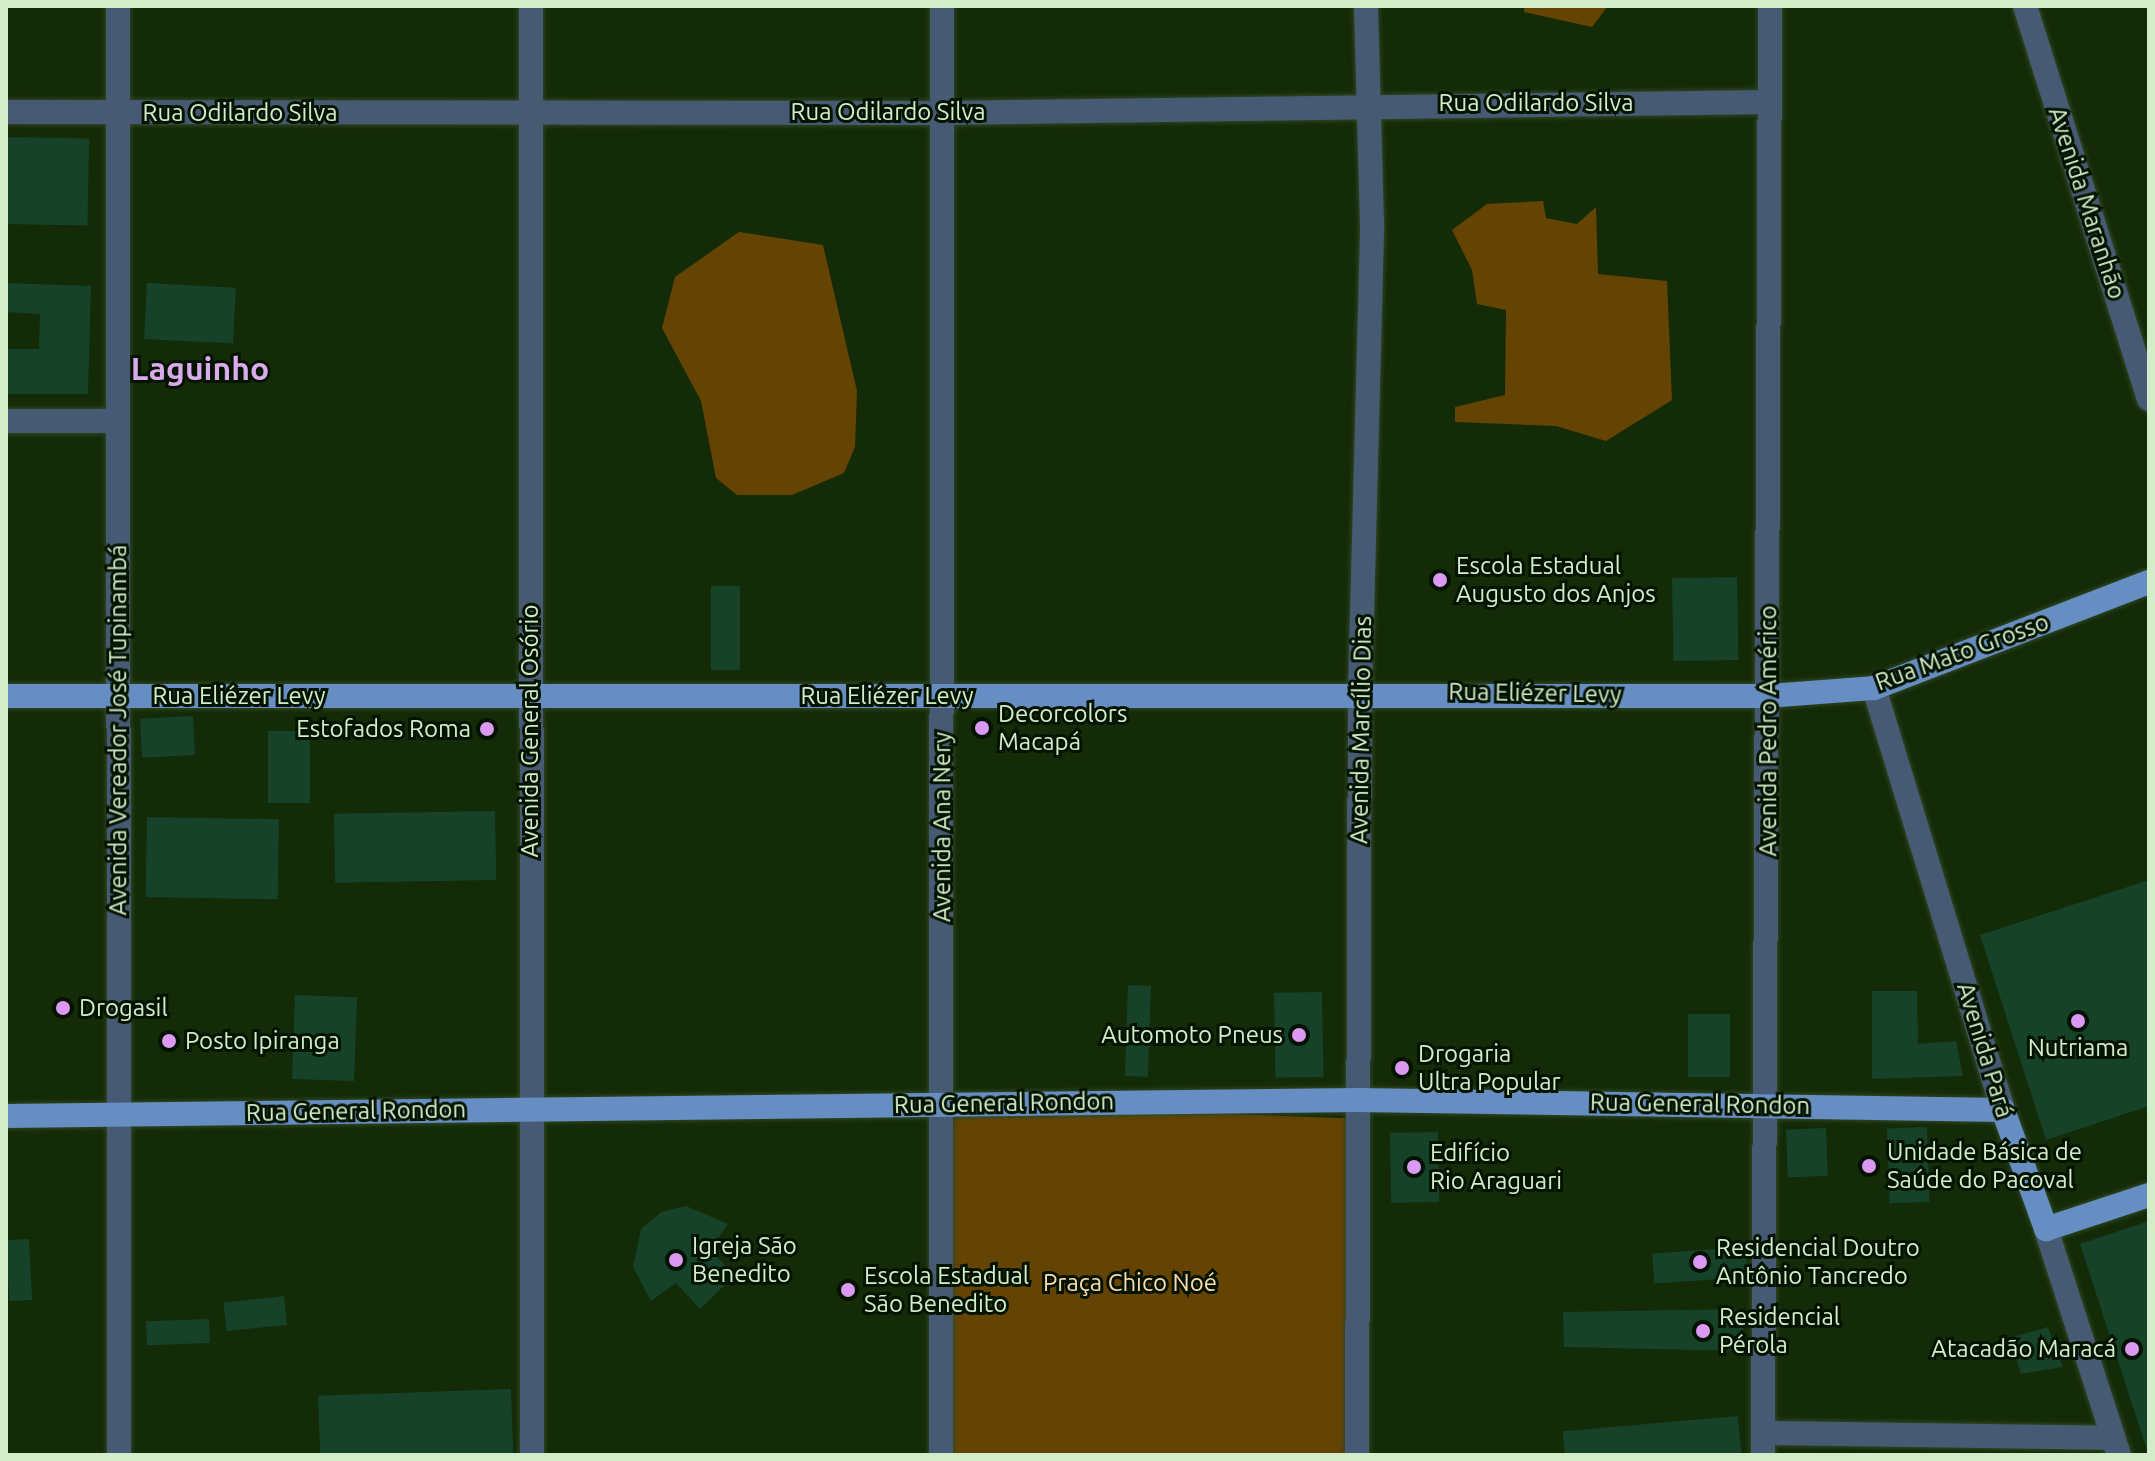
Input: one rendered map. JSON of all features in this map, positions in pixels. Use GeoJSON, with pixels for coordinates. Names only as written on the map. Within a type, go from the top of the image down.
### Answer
{"type":"FeatureCollection","features":[{"type":"Feature","properties":{"kind":"main road","name":"Rua Mato Grosso"},"geometry":{"type":"LineString","coordinates":[[1768,696],[1874,688],[2149,582]]}},
{"type":"Feature","properties":{"kind":"main road","name":"Rua Eliézer Levy"},"geometry":{"type":"LineString","coordinates":[[6,696],[528,698],[1360,691],[1768,696]]}},
{"type":"Feature","properties":{"kind":"main road","name":"Rua General Rondon"},"geometry":{"type":"LineString","coordinates":[[6,1116],[535,1107],[1358,1100],[2003,1110]]}},
{"type":"Feature","properties":{"kind":"main road","name":"Avenida Pará"},"geometry":{"type":"LineString","coordinates":[[2003,1110],[2046,1229]]}},
{"type":"Feature","properties":{"kind":"main road"},"geometry":{"type":"LineString","coordinates":[[2046,1229],[2149,1195]]}},
{"type":"Feature","properties":{"kind":"street","name":"Avenida Vereador José Tupinambá"},"geometry":{"type":"LineString","coordinates":[[118,6],[119,1455]]}},
{"type":"Feature","properties":{"kind":"street","name":"Avenida General Osório"},"geometry":{"type":"LineString","coordinates":[[531,6],[533,113],[528,698],[535,1107],[532,1455]]}},
{"type":"Feature","properties":{"kind":"street","name":"Avenida Ana Nery"},"geometry":{"type":"LineString","coordinates":[[941,1455],[942,6]]}},
{"type":"Feature","properties":{"kind":"street","name":"Avenida Marcílio Dias"},"geometry":{"type":"LineString","coordinates":[[1357,1455],[1360,691],[1370,428],[1366,6]]}},
{"type":"Feature","properties":{"kind":"street","name":"Avenida Pedro Américo"},"geometry":{"type":"LineString","coordinates":[[1764,1444],[1770,6]]}},
{"type":"Feature","properties":{"kind":"street","name":"Avenida Maranhão"},"geometry":{"type":"LineString","coordinates":[[2025,6],[2149,399]]}},
{"type":"Feature","properties":{"kind":"street","name":"Rua Odilardo Silva"},"geometry":{"type":"LineString","coordinates":[[6,112],[942,113],[1369,104],[1770,102]]}},
{"type":"Feature","properties":{"kind":"street"},"geometry":{"type":"LineString","coordinates":[[6,421],[118,421]]}},
{"type":"Feature","properties":{"kind":"street","name":"Avenida Pará"},"geometry":{"type":"LineString","coordinates":[[1874,688],[2003,1110]]}},
{"type":"Feature","properties":{"kind":"street","name":"Avenida Pará"},"geometry":{"type":"LineString","coordinates":[[2046,1229],[2116,1446]]}},
{"type":"Feature","properties":{"kind":"street"},"geometry":{"type":"LineString","coordinates":[[1764,1444],[2116,1446]]}},
{"type":"Feature","properties":{"kind":"green space"},"geometry":{"type":"Polygon","coordinates":[[[1524,6],[1608,6],[1592,27],[1524,12],[1524,6]]]}},
{"type":"Feature","properties":{"kind":"green space"},"geometry":{"type":"Polygon","coordinates":[[[1543,201],[1546,218],[1577,224],[1596,207],[1598,274],[1667,281],[1672,400],[1606,441],[1556,426],[1455,422],[1455,407],[1505,395],[1506,310],[1477,304],[1472,270],[1452,230],[1487,204],[1543,201]]]}},
{"type":"Feature","properties":{"kind":"green space"},"geometry":{"type":"Polygon","coordinates":[[[739,232],[823,245],[857,391],[855,447],[844,473],[792,495],[737,495],[716,478],[701,401],[662,328],[675,277],[739,232]]]}},
{"type":"Feature","properties":{"kind":"green space","name":"Praça Chico Noé"},"geometry":{"type":"Polygon","coordinates":[[[941,1104],[1362,1119],[1350,1455],[929,1455],[941,1104]]]}},
{"type":"Feature","properties":{"kind":"building"},"geometry":{"type":"Polygon","coordinates":[[[6,137],[89,138],[87,225],[6,224],[6,137]]]}},
{"type":"Feature","properties":{"kind":"building"},"geometry":{"type":"Polygon","coordinates":[[[6,283],[91,286],[88,394],[6,394],[6,349],[39,349],[40,314],[6,312],[6,283]]]}},
{"type":"Feature","properties":{"kind":"building"},"geometry":{"type":"Polygon","coordinates":[[[147,283],[236,288],[233,344],[144,339],[147,283]]]}},
{"type":"Feature","properties":{"kind":"building"},"geometry":{"type":"Polygon","coordinates":[[[1737,577],[1738,660],[1673,661],[1672,578],[1737,577]]]}},
{"type":"Feature","properties":{"kind":"building"},"geometry":{"type":"Polygon","coordinates":[[[711,586],[740,586],[740,670],[711,670],[711,586]]]}},
{"type":"Feature","properties":{"kind":"building"},"geometry":{"type":"Polygon","coordinates":[[[193,716],[195,755],[142,758],[140,719],[193,716]]]}},
{"type":"Feature","properties":{"kind":"building"},"geometry":{"type":"Polygon","coordinates":[[[268,731],[310,731],[310,803],[268,803],[268,731]]]}},
{"type":"Feature","properties":{"kind":"building"},"geometry":{"type":"Polygon","coordinates":[[[495,811],[496,880],[335,883],[334,814],[495,811]]]}},
{"type":"Feature","properties":{"kind":"building"},"geometry":{"type":"Polygon","coordinates":[[[147,817],[279,819],[278,899],[146,897],[147,817]]]}},
{"type":"Feature","properties":{"kind":"building","name":"Nutriama"},"geometry":{"type":"Polygon","coordinates":[[[2149,880],[2149,1106],[2046,1140],[1980,935],[2149,880]]]}},
{"type":"Feature","properties":{"kind":"building"},"geometry":{"type":"Polygon","coordinates":[[[1128,985],[1151,986],[1148,1077],[1125,1076],[1128,985]]]}},
{"type":"Feature","properties":{"kind":"building"},"geometry":{"type":"Polygon","coordinates":[[[1872,991],[1917,991],[1918,1044],[1956,1041],[1963,1076],[1872,1079],[1872,991]]]}},
{"type":"Feature","properties":{"kind":"building","name":"Automoto Pneus"},"geometry":{"type":"Polygon","coordinates":[[[1322,992],[1323,1077],[1275,1078],[1274,993],[1322,992]]]}},
{"type":"Feature","properties":{"kind":"building"},"geometry":{"type":"Polygon","coordinates":[[[295,995],[357,997],[354,1081],[292,1079],[295,995]]]}},
{"type":"Feature","properties":{"kind":"building"},"geometry":{"type":"Polygon","coordinates":[[[1688,1014],[1730,1014],[1730,1077],[1688,1077],[1688,1014]]]}},
{"type":"Feature","properties":{"kind":"building"},"geometry":{"type":"Polygon","coordinates":[[[1927,1127],[1930,1202],[1890,1203],[1887,1128],[1927,1127]]]}},
{"type":"Feature","properties":{"kind":"building"},"geometry":{"type":"Polygon","coordinates":[[[1826,1128],[1828,1176],[1788,1177],[1786,1129],[1826,1128]]]}},
{"type":"Feature","properties":{"kind":"building","name":"Edifício Rio Araguari"},"geometry":{"type":"Polygon","coordinates":[[[1438,1132],[1439,1202],[1391,1203],[1390,1133],[1438,1132]]]}},
{"type":"Feature","properties":{"kind":"building","name":"Igreja São Benedito"},"geometry":{"type":"Polygon","coordinates":[[[686,1206],[728,1224],[710,1250],[735,1275],[700,1309],[676,1283],[651,1301],[633,1267],[641,1229],[661,1212],[686,1206]]]}},
{"type":"Feature","properties":{"kind":"building","name":"Atacadão Maracá"},"geometry":{"type":"Polygon","coordinates":[[[2149,1221],[2149,1446],[2146,1447],[2080,1244],[2149,1221]]]}},
{"type":"Feature","properties":{"kind":"building"},"geometry":{"type":"Polygon","coordinates":[[[29,1239],[32,1300],[9,1301],[6,1240],[29,1239]]]}},
{"type":"Feature","properties":{"kind":"building","name":"Residencial Doutro Antônio Tancredo"},"geometry":{"type":"Polygon","coordinates":[[[1746,1247],[1748,1277],[1654,1283],[1652,1254],[1746,1247]]]}},
{"type":"Feature","properties":{"kind":"building"},"geometry":{"type":"Polygon","coordinates":[[[284,1296],[287,1325],[226,1331],[223,1302],[284,1296]]]}},
{"type":"Feature","properties":{"kind":"building"},"geometry":{"type":"Polygon","coordinates":[[[1743,1309],[1744,1351],[1564,1347],[1563,1312],[1743,1309]]]}},
{"type":"Feature","properties":{"kind":"building"},"geometry":{"type":"Polygon","coordinates":[[[209,1319],[210,1343],[147,1345],[146,1321],[209,1319]]]}},
{"type":"Feature","properties":{"kind":"building"},"geometry":{"type":"Polygon","coordinates":[[[2048,1327],[2063,1367],[2021,1374],[2009,1338],[2048,1327]]]}},
{"type":"Feature","properties":{"kind":"building"},"geometry":{"type":"Polygon","coordinates":[[[511,1389],[513,1455],[320,1455],[318,1396],[511,1389]]]}},
{"type":"Feature","properties":{"kind":"building"},"geometry":{"type":"Polygon","coordinates":[[[1738,1416],[1741,1454],[1565,1455],[1563,1431],[1738,1416]]]}},
{"type":"Feature","properties":{"kind":"place","name":"Escola Estadual Augusto dos Anjos"},"geometry":{"type":"Point","coordinates":[1440,580]}},
{"type":"Feature","properties":{"kind":"place","name":"Decorcolors Macapá"},"geometry":{"type":"Point","coordinates":[982,728]}},
{"type":"Feature","properties":{"kind":"place","name":"Estofados Roma"},"geometry":{"type":"Point","coordinates":[487,729]}},
{"type":"Feature","properties":{"kind":"place","name":"Drogasil"},"geometry":{"type":"Point","coordinates":[63,1008]}},
{"type":"Feature","properties":{"kind":"place","name":"Nutriama"},"geometry":{"type":"Point","coordinates":[2078,1021]}},
{"type":"Feature","properties":{"kind":"place","name":"Automoto Pneus"},"geometry":{"type":"Point","coordinates":[1299,1035]}},
{"type":"Feature","properties":{"kind":"place","name":"Posto Ipiranga"},"geometry":{"type":"Point","coordinates":[169,1041]}},
{"type":"Feature","properties":{"kind":"place","name":"Drogaria Ultra Popular"},"geometry":{"type":"Point","coordinates":[1402,1068]}},
{"type":"Feature","properties":{"kind":"place","name":"Unidade Básica de Saúde do Pacoval"},"geometry":{"type":"Point","coordinates":[1869,1166]}},
{"type":"Feature","properties":{"kind":"place","name":"Edifício Rio Araguari"},"geometry":{"type":"Point","coordinates":[1414,1167]}},
{"type":"Feature","properties":{"kind":"place","name":"Igreja São Benedito"},"geometry":{"type":"Point","coordinates":[676,1260]}},
{"type":"Feature","properties":{"kind":"place","name":"Residencial Doutro Antônio Tancredo"},"geometry":{"type":"Point","coordinates":[1700,1262]}},
{"type":"Feature","properties":{"kind":"place","name":"Escola Estadual São Benedito"},"geometry":{"type":"Point","coordinates":[848,1290]}},
{"type":"Feature","properties":{"kind":"place","name":"Residencial Pérola"},"geometry":{"type":"Point","coordinates":[1703,1331]}},
{"type":"Feature","properties":{"kind":"place","name":"Atacadão Maracá"},"geometry":{"type":"Point","coordinates":[2132,1349]}},
{"type":"Feature","properties":{"kind":"district","name":"Laguinho"},"geometry":{"type":"Point","coordinates":[200,368]}}]}
